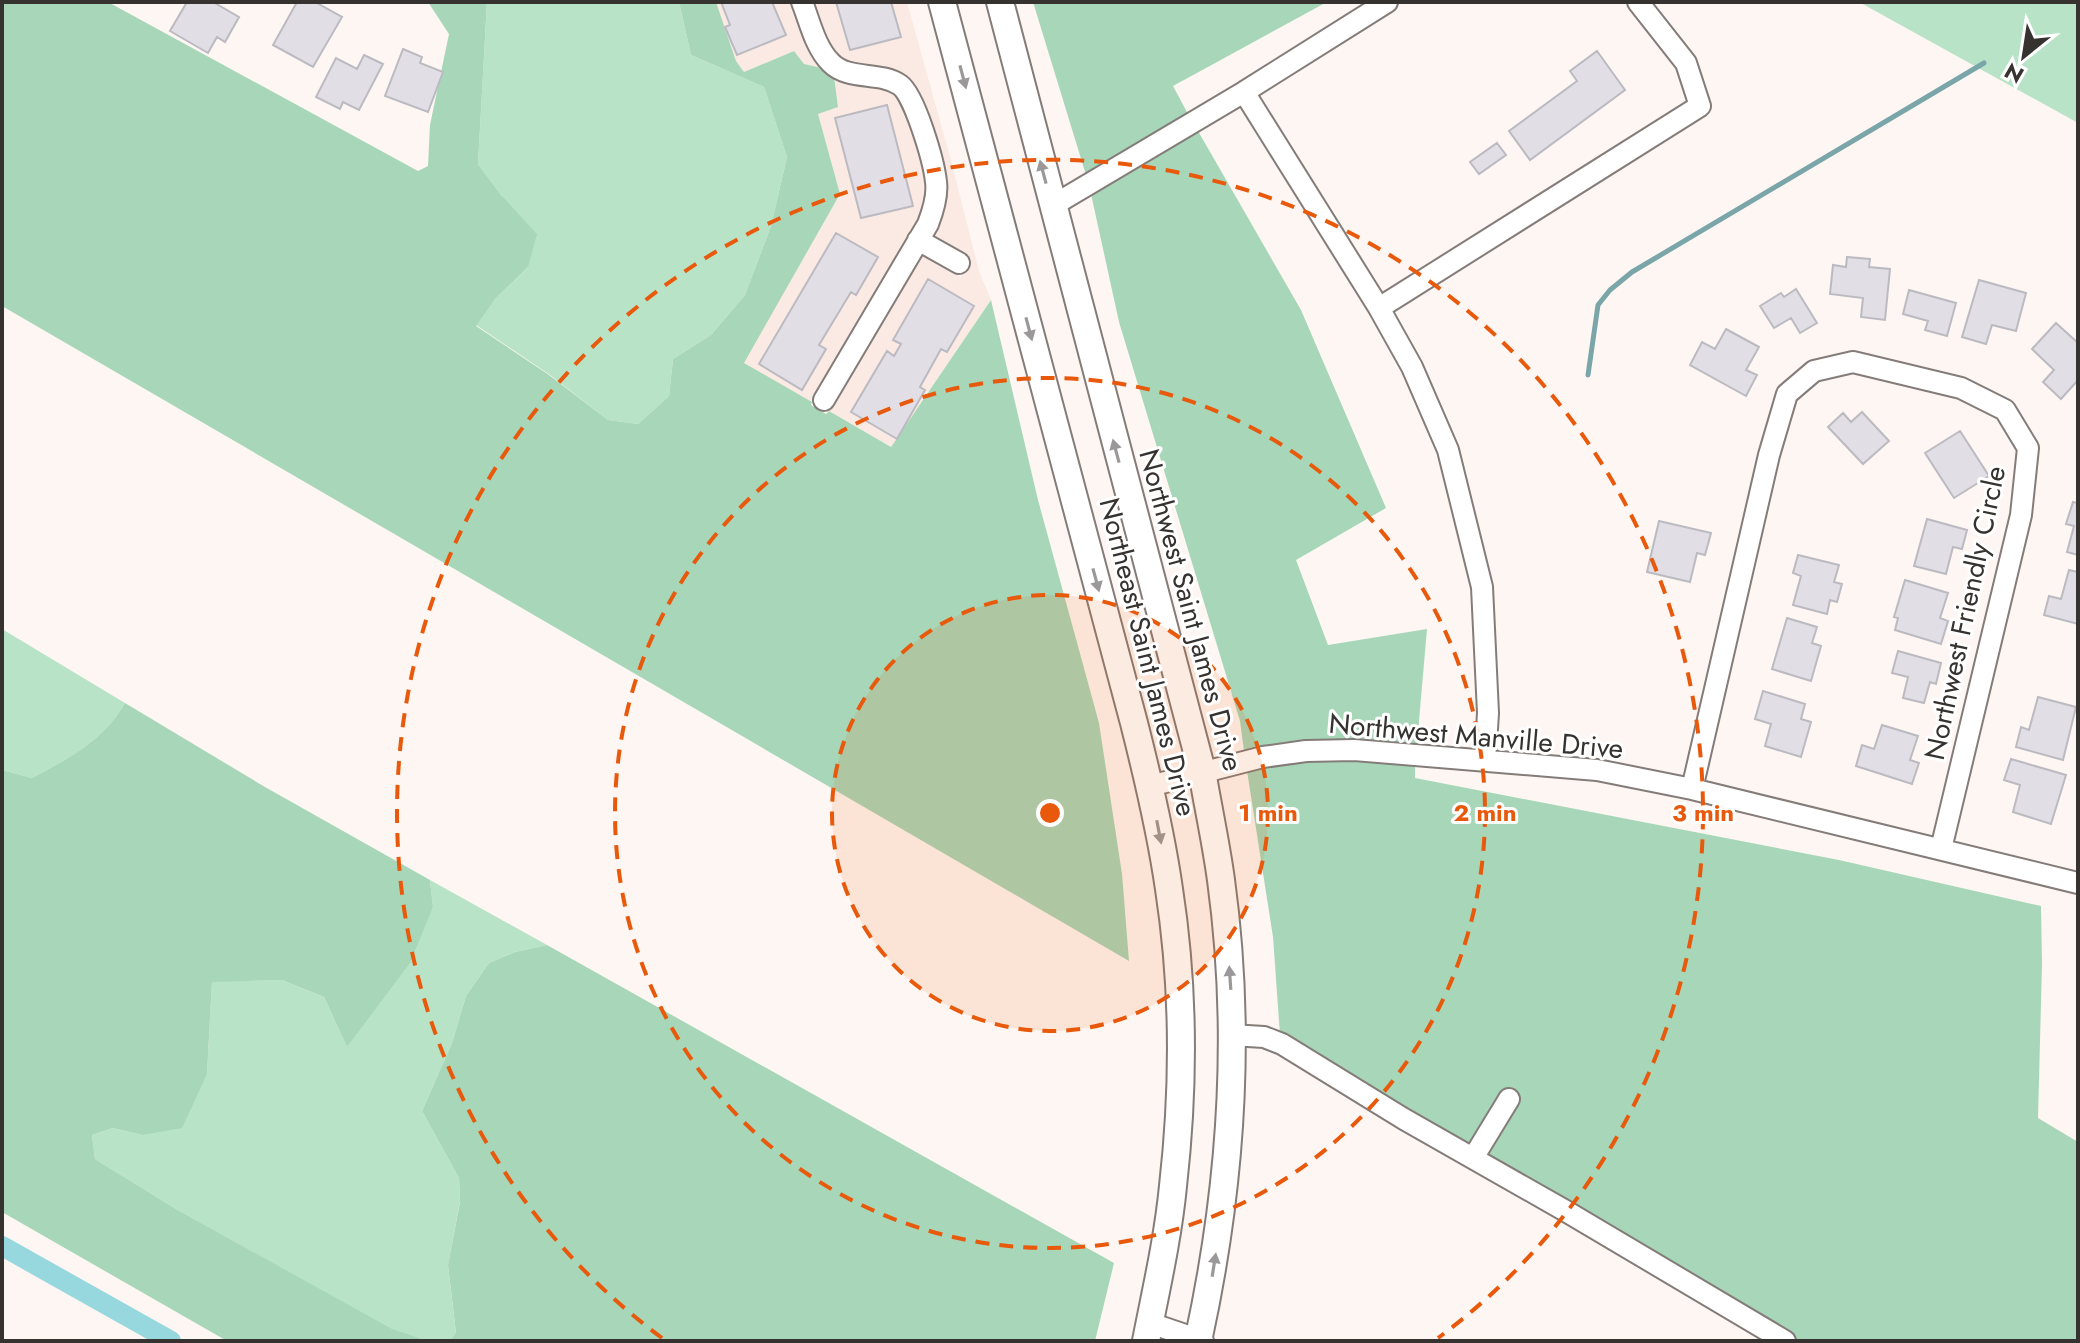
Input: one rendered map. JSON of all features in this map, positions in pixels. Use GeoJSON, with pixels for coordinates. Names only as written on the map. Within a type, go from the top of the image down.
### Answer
{"type":"FeatureCollection","features":[{"type":"Feature","properties":{"kind":"main road","name":"Northeast Saint James Drive"},"geometry":{"type":"LineString","coordinates":[[942,2],[1150,786],[1170,890],[1180,1057],[1173,1186],[1148,1332]]}},
{"type":"Feature","properties":{"kind":"main road","name":"Northwest Saint James Drive"},"geometry":{"type":"LineString","coordinates":[[1000,2],[1202,771],[1221,880],[1231,988],[1228,1137],[1222,1210],[1200,1340]]}},
{"type":"Feature","properties":{"kind":"street"},"geometry":{"type":"LineString","coordinates":[[802,2],[820,49],[833,65],[900,85],[913,100],[937,184],[934,206],[918,240],[824,400]]}},
{"type":"Feature","properties":{"kind":"street"},"geometry":{"type":"LineString","coordinates":[[1052,206],[1244,92],[1387,2]]}},
{"type":"Feature","properties":{"kind":"street"},"geometry":{"type":"LineString","coordinates":[[1379,308],[1700,106],[1686,63],[1638,2]]}},
{"type":"Feature","properties":{"kind":"street"},"geometry":{"type":"LineString","coordinates":[[1244,92],[1379,308],[1412,367],[1442,436],[1465,512],[1482,587],[1488,713],[1485,760]]}},
{"type":"Feature","properties":{"kind":"street"},"geometry":{"type":"LineString","coordinates":[[918,240],[959,263]]}},
{"type":"Feature","properties":{"kind":"street","name":"Northwest Friendly Circle"},"geometry":{"type":"LineString","coordinates":[[1692,789],[1769,455],[1787,394],[1814,371],[1853,362],[1961,388],[2005,410],[2028,448],[2021,515],[1941,849]]}},
{"type":"Feature","properties":{"kind":"street","name":"Northwest Manville Drive"},"geometry":{"type":"LineString","coordinates":[[1150,786],[1263,757],[1306,751],[1354,750],[1597,770],[1692,789],[2078,883]]}},
{"type":"Feature","properties":{"kind":"street"},"geometry":{"type":"LineString","coordinates":[[1231,1035],[1264,1037],[1282,1044],[1404,1119],[1785,1341]]}},
{"type":"Feature","properties":{"kind":"street"},"geometry":{"type":"LineString","coordinates":[[1473,1158],[1509,1099]]}},
{"type":"Feature","properties":{"kind":"street"},"geometry":{"type":"LineString","coordinates":[[1148,1332],[1200,1340]]}},
{"type":"Feature","properties":{"kind":"shaded area"},"geometry":{"type":"Polygon","coordinates":[[[716,2],[791,2],[811,54],[822,68],[804,64],[794,51],[744,72],[736,61],[716,2]]]}},
{"type":"Feature","properties":{"kind":"shaded area"},"geometry":{"type":"Polygon","coordinates":[[[813,2],[907,2],[979,271],[991,300],[891,447],[829,411],[921,254],[961,277],[972,259],[932,236],[943,209],[946,180],[921,93],[905,76],[839,56],[829,43],[813,2]]]}},
{"type":"Feature","properties":{"kind":"shaded area"},"geometry":{"type":"Polygon","coordinates":[[[834,77],[849,84],[879,88],[894,94],[905,106],[927,185],[919,220],[812,402],[743,363],[840,194],[818,114],[834,77]]]}},
{"type":"Feature","properties":{"kind":"green space"},"geometry":{"type":"Polygon","coordinates":[[[2,2],[108,2],[418,171],[428,166],[430,125],[449,34],[428,2],[487,2],[478,164],[537,234],[528,267],[496,298],[476,326],[549,375],[608,420],[638,424],[669,396],[673,359],[711,335],[745,295],[771,226],[787,157],[764,87],[691,55],[679,2],[716,2],[736,61],[744,72],[794,51],[804,64],[822,68],[834,77],[838,107],[818,114],[840,194],[744,363],[812,402],[811,405],[826,414],[829,411],[891,447],[991,300],[1038,500],[1099,723],[1122,874],[1129,961],[2,306],[2,2]]]}},
{"type":"Feature","properties":{"kind":"green space"},"geometry":{"type":"Polygon","coordinates":[[[487,2],[679,2],[691,55],[764,87],[787,157],[771,226],[745,295],[711,335],[673,359],[669,396],[638,424],[608,420],[550,375],[476,325],[496,298],[528,267],[502,196],[478,164],[487,2]]]}},
{"type":"Feature","properties":{"kind":"green space"},"geometry":{"type":"Polygon","coordinates":[[[1033,2],[1327,2],[1173,86],[1188,114],[1086,175],[1033,2]]]}},
{"type":"Feature","properties":{"kind":"green space"},"geometry":{"type":"Polygon","coordinates":[[[1859,2],[2078,2],[2078,123],[1859,2]]]}},
{"type":"Feature","properties":{"kind":"green space"},"geometry":{"type":"Polygon","coordinates":[[[1198,131],[1301,310],[1386,508],[1296,560],[1328,645],[1427,629],[1417,744],[1330,741],[1244,751],[1240,721],[1119,322],[1091,194],[1198,131]]]}},
{"type":"Feature","properties":{"kind":"green space"},"geometry":{"type":"Polygon","coordinates":[[[2,629],[125,703],[96,738],[72,756],[32,778],[2,770],[2,629]]]}},
{"type":"Feature","properties":{"kind":"green space"},"geometry":{"type":"Polygon","coordinates":[[[125,703],[430,880],[433,907],[410,963],[347,1047],[324,997],[282,980],[212,982],[207,1074],[182,1128],[142,1135],[113,1128],[92,1135],[95,1159],[176,1209],[392,1329],[428,1341],[227,1341],[2,1212],[2,770],[32,778],[46,771],[96,738],[125,703]]]}},
{"type":"Feature","properties":{"kind":"green space"},"geometry":{"type":"Polygon","coordinates":[[[1353,760],[1415,765],[1415,778],[1839,860],[2041,906],[2038,1118],[2078,1142],[2078,1341],[1785,1341],[1281,1049],[1273,937],[1247,771],[1306,761],[1353,760]]]}},
{"type":"Feature","properties":{"kind":"green space"},"geometry":{"type":"Polygon","coordinates":[[[430,880],[547,945],[515,952],[489,963],[466,996],[452,1043],[422,1111],[459,1178],[460,1201],[448,1265],[456,1334],[450,1341],[428,1341],[392,1330],[176,1209],[95,1159],[92,1135],[113,1128],[142,1135],[207,1074],[212,981],[282,980],[324,997],[347,1047],[433,907],[430,880]]]}},
{"type":"Feature","properties":{"kind":"green space"},"geometry":{"type":"Polygon","coordinates":[[[547,945],[1114,1263],[1095,1341],[450,1341],[456,1333],[448,1265],[460,1202],[459,1178],[422,1111],[452,1043],[466,996],[489,963],[515,952],[547,945]]]}},
{"type":"Feature","properties":{"kind":"building"},"geometry":{"type":"Polygon","coordinates":[[[187,2],[213,2],[239,17],[225,42],[217,37],[208,53],[170,31],[187,2]]]}},
{"type":"Feature","properties":{"kind":"building"},"geometry":{"type":"Polygon","coordinates":[[[297,2],[315,2],[342,17],[313,67],[273,45],[297,2]]]}},
{"type":"Feature","properties":{"kind":"building"},"geometry":{"type":"Polygon","coordinates":[[[721,2],[772,2],[786,35],[737,55],[725,27],[730,25],[721,2]]]}},
{"type":"Feature","properties":{"kind":"building"},"geometry":{"type":"Polygon","coordinates":[[[836,2],[891,2],[901,37],[850,50],[836,2]]]}},
{"type":"Feature","properties":{"kind":"building"},"geometry":{"type":"Polygon","coordinates":[[[403,49],[422,57],[420,63],[443,72],[428,112],[385,96],[403,49]]]}},
{"type":"Feature","properties":{"kind":"building"},"geometry":{"type":"Polygon","coordinates":[[[1597,51],[1625,90],[1530,160],[1509,131],[1577,81],[1570,71],[1597,51]]]}},
{"type":"Feature","properties":{"kind":"building"},"geometry":{"type":"Polygon","coordinates":[[[364,55],[383,64],[359,110],[343,102],[340,109],[316,97],[336,58],[357,69],[364,55]]]}},
{"type":"Feature","properties":{"kind":"building"},"geometry":{"type":"Polygon","coordinates":[[[887,105],[913,206],[861,218],[835,118],[887,105]]]}},
{"type":"Feature","properties":{"kind":"building"},"geometry":{"type":"Polygon","coordinates":[[[1497,143],[1506,155],[1479,174],[1470,162],[1497,143]]]}},
{"type":"Feature","properties":{"kind":"building"},"geometry":{"type":"Polygon","coordinates":[[[836,233],[878,257],[856,295],[851,292],[819,345],[826,349],[802,390],[759,364],[836,233]]]}},
{"type":"Feature","properties":{"kind":"building"},"geometry":{"type":"Polygon","coordinates":[[[1847,257],[1870,259],[1869,267],[1890,269],[1885,320],[1861,317],[1863,298],[1830,294],[1833,265],[1846,267],[1847,257]]]}},
{"type":"Feature","properties":{"kind":"building"},"geometry":{"type":"Polygon","coordinates":[[[928,279],[974,306],[947,352],[941,349],[920,387],[925,390],[897,439],[851,412],[887,351],[894,356],[901,344],[893,340],[928,279]]]}},
{"type":"Feature","properties":{"kind":"building"},"geometry":{"type":"Polygon","coordinates":[[[1979,280],[2026,293],[2016,331],[1992,325],[1986,344],[1962,337],[1979,280]]]}},
{"type":"Feature","properties":{"kind":"building"},"geometry":{"type":"Polygon","coordinates":[[[1796,289],[1817,323],[1800,333],[1791,318],[1774,328],[1760,306],[1781,293],[1784,297],[1796,289]]]}},
{"type":"Feature","properties":{"kind":"building"},"geometry":{"type":"Polygon","coordinates":[[[1909,290],[1956,303],[1947,336],[1925,330],[1928,321],[1903,314],[1909,290]]]}},
{"type":"Feature","properties":{"kind":"building"},"geometry":{"type":"Polygon","coordinates":[[[2056,323],[2078,343],[2078,380],[2061,399],[2043,382],[2054,370],[2032,349],[2056,323]]]}},
{"type":"Feature","properties":{"kind":"building"},"geometry":{"type":"Polygon","coordinates":[[[1726,329],[1759,347],[1746,370],[1757,375],[1746,396],[1690,365],[1702,342],[1715,349],[1726,329]]]}},
{"type":"Feature","properties":{"kind":"building"},"geometry":{"type":"Polygon","coordinates":[[[1862,412],[1889,441],[1863,464],[1828,427],[1843,413],[1851,422],[1862,412]]]}},
{"type":"Feature","properties":{"kind":"building"},"geometry":{"type":"Polygon","coordinates":[[[1960,431],[1989,476],[1954,498],[1925,453],[1960,431]]]}},
{"type":"Feature","properties":{"kind":"building"},"geometry":{"type":"Polygon","coordinates":[[[2073,502],[2078,503],[2078,555],[2067,552],[2074,526],[2066,524],[2073,502]]]}},
{"type":"Feature","properties":{"kind":"building"},"geometry":{"type":"Polygon","coordinates":[[[1927,519],[1967,530],[1962,549],[1953,547],[1946,574],[1914,566],[1927,519]]]}},
{"type":"Feature","properties":{"kind":"building"},"geometry":{"type":"Polygon","coordinates":[[[1659,521],[1711,533],[1705,555],[1697,553],[1690,582],[1647,572],[1659,521]]]}},
{"type":"Feature","properties":{"kind":"building"},"geometry":{"type":"Polygon","coordinates":[[[1798,555],[1839,565],[1834,582],[1842,584],[1837,602],[1830,600],[1827,614],[1793,605],[1801,576],[1793,573],[1798,555]]]}},
{"type":"Feature","properties":{"kind":"building"},"geometry":{"type":"Polygon","coordinates":[[[2069,570],[2078,572],[2078,624],[2044,615],[2049,596],[2061,599],[2069,570]]]}},
{"type":"Feature","properties":{"kind":"building"},"geometry":{"type":"Polygon","coordinates":[[[1905,580],[1948,593],[1940,618],[1948,621],[1941,644],[1895,630],[1898,618],[1894,617],[1905,580]]]}},
{"type":"Feature","properties":{"kind":"building"},"geometry":{"type":"Polygon","coordinates":[[[1787,618],[1817,627],[1812,643],[1821,646],[1811,681],[1772,669],[1787,618]]]}},
{"type":"Feature","properties":{"kind":"building"},"geometry":{"type":"Polygon","coordinates":[[[1898,651],[1941,663],[1936,684],[1930,682],[1924,703],[1903,698],[1908,677],[1892,673],[1898,651]]]}},
{"type":"Feature","properties":{"kind":"building"},"geometry":{"type":"Polygon","coordinates":[[[1763,691],[1805,704],[1801,719],[1811,722],[1801,757],[1765,746],[1771,724],[1755,719],[1763,691]]]}},
{"type":"Feature","properties":{"kind":"building"},"geometry":{"type":"Polygon","coordinates":[[[2038,697],[2076,707],[2063,760],[2016,747],[2021,727],[2029,730],[2038,697]]]}},
{"type":"Feature","properties":{"kind":"building"},"geometry":{"type":"Polygon","coordinates":[[[1882,725],[1918,736],[1910,760],[1919,763],[1912,784],[1856,766],[1862,745],[1874,749],[1882,725]]]}},
{"type":"Feature","properties":{"kind":"building"},"geometry":{"type":"Polygon","coordinates":[[[2011,759],[2066,775],[2051,824],[2013,812],[2020,785],[2004,780],[2011,759]]]}},
{"type":"Feature","properties":{"kind":"waterway"},"geometry":{"type":"LineString","coordinates":[[1588,375],[1598,305],[1610,290],[1632,272],[1984,63]]}},
{"type":"Feature","properties":{"kind":"waterway"},"geometry":{"type":"LineString","coordinates":[[2,1246],[171,1341]]}}]}
